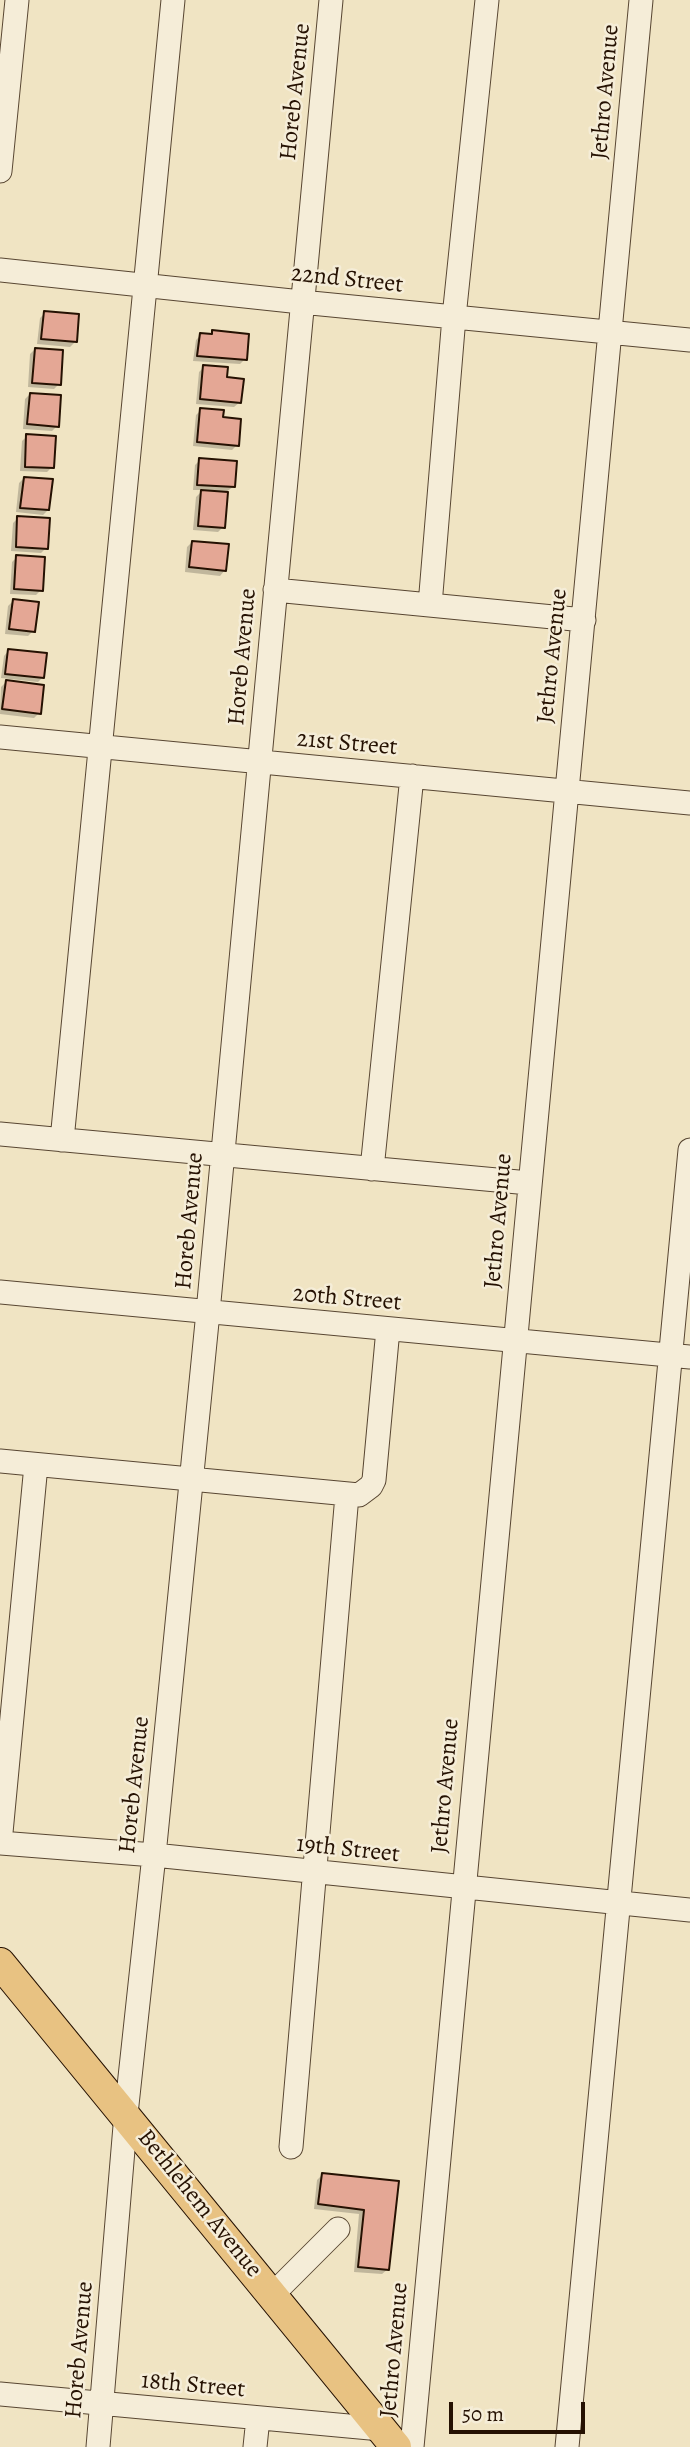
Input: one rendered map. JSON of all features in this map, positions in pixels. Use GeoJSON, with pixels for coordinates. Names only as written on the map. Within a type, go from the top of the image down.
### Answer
{"type":"FeatureCollection","features":[{"type":"Feature","properties":{"kind":"main road","name":"Bethlehem Avenue"},"geometry":{"type":"LineString","coordinates":[[1,1969],[126,2114],[388,2438]]}},
{"type":"Feature","properties":{"kind":"street"},"geometry":{"type":"LineString","coordinates":[[0,172],[17,0]]}},
{"type":"Feature","properties":{"kind":"street"},"geometry":{"type":"LineString","coordinates":[[62,1140],[173,0]]}},
{"type":"Feature","properties":{"kind":"street","name":"Horeb Avenue"},"geometry":{"type":"LineString","coordinates":[[98,2447],[126,2114],[208,1312],[331,0]]}},
{"type":"Feature","properties":{"kind":"street"},"geometry":{"type":"LineString","coordinates":[[430,605],[454,317],[487,0]]}},
{"type":"Feature","properties":{"kind":"street","name":"Jethro Avenue"},"geometry":{"type":"LineString","coordinates":[[412,2447],[641,0]]}},
{"type":"Feature","properties":{"kind":"street","name":"22nd Street"},"geometry":{"type":"LineString","coordinates":[[0,270],[690,340]]}},
{"type":"Feature","properties":{"kind":"street"},"geometry":{"type":"LineString","coordinates":[[275,590],[584,620]]}},
{"type":"Feature","properties":{"kind":"street","name":"21st Street"},"geometry":{"type":"LineString","coordinates":[[0,737],[690,803]]}},
{"type":"Feature","properties":{"kind":"street"},"geometry":{"type":"LineString","coordinates":[[372,1169],[412,776]]}},
{"type":"Feature","properties":{"kind":"street"},"geometry":{"type":"LineString","coordinates":[[0,1134],[529,1183]]}},
{"type":"Feature","properties":{"kind":"street"},"geometry":{"type":"LineString","coordinates":[[567,2447],[618,1903],[680,1357],[690,1150]]}},
{"type":"Feature","properties":{"kind":"street","name":"20th Street"},"geometry":{"type":"LineString","coordinates":[[0,1292],[680,1357]]}},
{"type":"Feature","properties":{"kind":"street"},"geometry":{"type":"LineString","coordinates":[[0,1461],[347,1495],[363,1492],[374,1480],[388,1329]]}},
{"type":"Feature","properties":{"kind":"street"},"geometry":{"type":"LineString","coordinates":[[0,1843],[36,1465]]}},
{"type":"Feature","properties":{"kind":"street"},"geometry":{"type":"LineString","coordinates":[[291,2147],[347,1495]]}},
{"type":"Feature","properties":{"kind":"street","name":"19th Street"},"geometry":{"type":"LineString","coordinates":[[0,1843],[154,1855],[690,1910]]}},
{"type":"Feature","properties":{"kind":"street"},"geometry":{"type":"LineString","coordinates":[[272,2295],[338,2229]]}},
{"type":"Feature","properties":{"kind":"street","name":"18th Street"},"geometry":{"type":"LineString","coordinates":[[0,2394],[258,2418],[388,2438]]}},
{"type":"Feature","properties":{"kind":"street"},"geometry":{"type":"LineString","coordinates":[[256,2447],[258,2418]]}},
{"type":"Feature","properties":{"kind":"building"},"geometry":{"type":"Polygon","coordinates":[[[44,311],[79,314],[77,342],[41,339],[44,311]]]}},
{"type":"Feature","properties":{"kind":"building"},"geometry":{"type":"Polygon","coordinates":[[[212,330],[249,334],[247,360],[197,356],[200,333],[212,334],[212,330]]]}},
{"type":"Feature","properties":{"kind":"building"},"geometry":{"type":"Polygon","coordinates":[[[35,348],[63,350],[61,385],[32,383],[35,348]]]}},
{"type":"Feature","properties":{"kind":"building"},"geometry":{"type":"Polygon","coordinates":[[[203,365],[228,367],[227,377],[244,379],[241,403],[200,399],[203,365]]]}},
{"type":"Feature","properties":{"kind":"building"},"geometry":{"type":"Polygon","coordinates":[[[30,393],[61,395],[59,427],[27,424],[30,393]]]}},
{"type":"Feature","properties":{"kind":"building"},"geometry":{"type":"Polygon","coordinates":[[[200,408],[224,410],[223,417],[241,419],[239,446],[197,442],[200,408]]]}},
{"type":"Feature","properties":{"kind":"building"},"geometry":{"type":"Polygon","coordinates":[[[26,434],[56,436],[54,468],[25,467],[26,434]]]}},
{"type":"Feature","properties":{"kind":"building"},"geometry":{"type":"Polygon","coordinates":[[[199,458],[237,461],[235,487],[197,485],[199,458]]]}},
{"type":"Feature","properties":{"kind":"building"},"geometry":{"type":"Polygon","coordinates":[[[24,477],[53,479],[49,510],[20,508],[24,477]]]}},
{"type":"Feature","properties":{"kind":"building"},"geometry":{"type":"Polygon","coordinates":[[[201,490],[228,492],[225,528],[198,526],[201,490]]]}},
{"type":"Feature","properties":{"kind":"building"},"geometry":{"type":"Polygon","coordinates":[[[17,516],[50,518],[48,549],[16,547],[17,516]]]}},
{"type":"Feature","properties":{"kind":"building"},"geometry":{"type":"Polygon","coordinates":[[[192,541],[229,544],[226,571],[189,567],[192,541]]]}},
{"type":"Feature","properties":{"kind":"building"},"geometry":{"type":"Polygon","coordinates":[[[16,555],[45,557],[43,591],[14,589],[16,555]]]}},
{"type":"Feature","properties":{"kind":"building"},"geometry":{"type":"Polygon","coordinates":[[[13,599],[39,602],[35,632],[9,629],[13,599]]]}},
{"type":"Feature","properties":{"kind":"building"},"geometry":{"type":"Polygon","coordinates":[[[8,649],[47,653],[44,678],[5,674],[8,649]]]}},
{"type":"Feature","properties":{"kind":"building"},"geometry":{"type":"Polygon","coordinates":[[[6,680],[44,685],[41,714],[2,709],[6,680]]]}},
{"type":"Feature","properties":{"kind":"building"},"geometry":{"type":"Polygon","coordinates":[[[322,2173],[399,2181],[389,2270],[358,2267],[364,2210],[318,2204],[322,2173]]]}}]}
